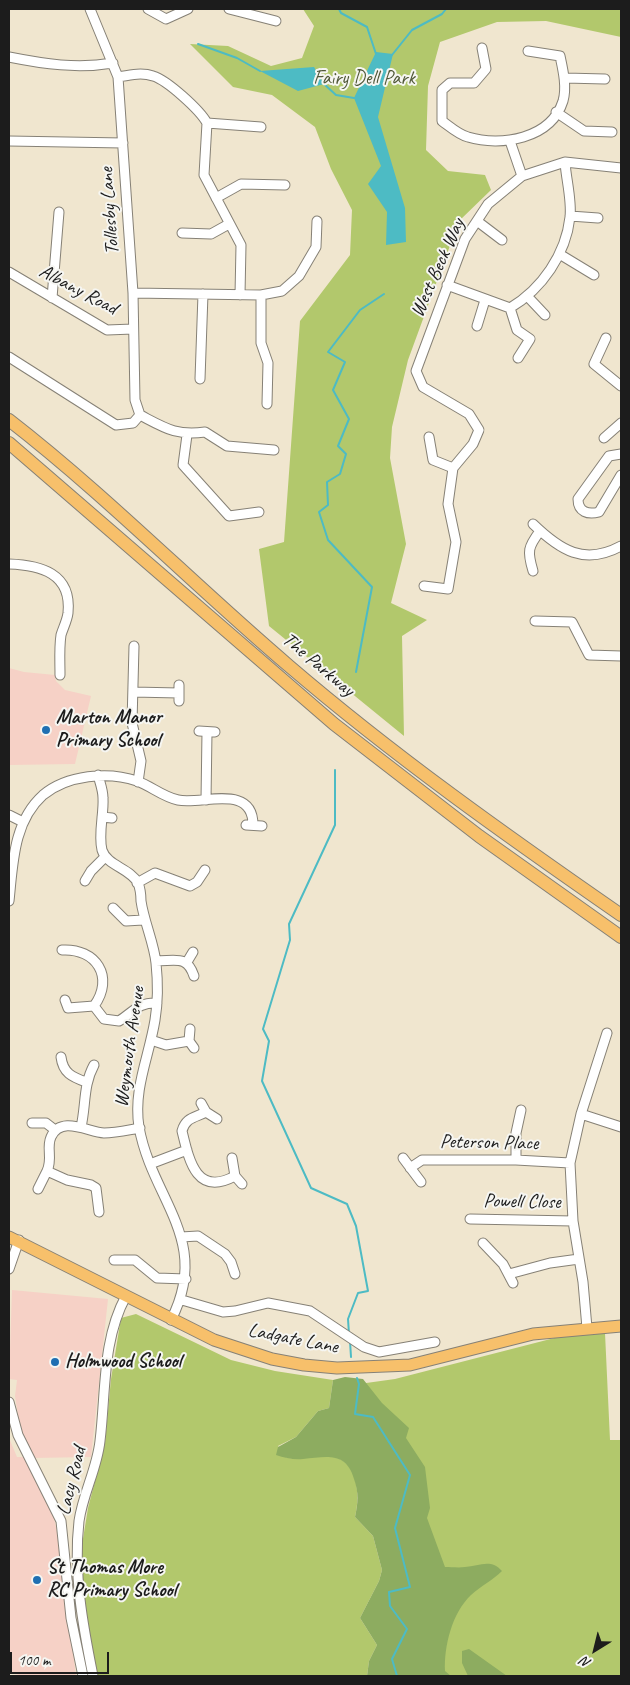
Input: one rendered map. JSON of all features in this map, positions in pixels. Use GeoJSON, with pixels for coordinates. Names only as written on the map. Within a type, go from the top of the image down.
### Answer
{"type":"FeatureCollection","features":[{"type":"Feature","properties":{"kind":"highway","name":"The Parkway"},"geometry":{"type":"LineString","coordinates":[[9,420],[76,474],[228,614],[354,721],[474,813],[621,915]]}},
{"type":"Feature","properties":{"kind":"highway","name":"The Parkway"},"geometry":{"type":"LineString","coordinates":[[9,443],[334,724],[479,836],[621,938]]}},
{"type":"Feature","properties":{"kind":"highway"},"geometry":{"type":"LineString","coordinates":[[9,451],[58,484]]}},
{"type":"Feature","properties":{"kind":"main road","name":"Ladgate Lane"},"geometry":{"type":"LineString","coordinates":[[14,1239],[171,1320],[214,1340],[264,1356],[304,1365],[337,1368],[410,1365],[533,1334],[621,1326]]}},
{"type":"Feature","properties":{"kind":"street","name":"Tollesby Lane"},"geometry":{"type":"LineString","coordinates":[[92,9],[118,77],[133,293],[135,400],[140,415]]}},
{"type":"Feature","properties":{"kind":"street"},"geometry":{"type":"LineString","coordinates":[[148,9],[166,19],[188,9]]}},
{"type":"Feature","properties":{"kind":"street"},"geometry":{"type":"LineString","coordinates":[[229,9],[276,21]]}},
{"type":"Feature","properties":{"kind":"street"},"geometry":{"type":"LineString","coordinates":[[482,48],[486,69],[474,83],[450,83],[442,90],[442,121],[467,137],[510,141],[549,125],[563,102],[565,78],[560,56],[528,51]]}},
{"type":"Feature","properties":{"kind":"street"},"geometry":{"type":"LineString","coordinates":[[9,56],[68,66],[95,66],[114,63]]}},
{"type":"Feature","properties":{"kind":"street"},"geometry":{"type":"LineString","coordinates":[[118,77],[136,74],[154,76],[179,94],[204,116],[207,123],[204,175],[241,245],[240,295]]}},
{"type":"Feature","properties":{"kind":"street"},"geometry":{"type":"LineString","coordinates":[[565,78],[606,78]]}},
{"type":"Feature","properties":{"kind":"street"},"geometry":{"type":"LineString","coordinates":[[556,112],[584,131],[612,132]]}},
{"type":"Feature","properties":{"kind":"street"},"geometry":{"type":"LineString","coordinates":[[207,123],[261,127]]}},
{"type":"Feature","properties":{"kind":"street"},"geometry":{"type":"LineString","coordinates":[[9,141],[123,143]]}},
{"type":"Feature","properties":{"kind":"street"},"geometry":{"type":"LineString","coordinates":[[510,141],[522,176]]}},
{"type":"Feature","properties":{"kind":"street"},"geometry":{"type":"LineString","coordinates":[[447,284],[510,308],[528,298],[561,255],[570,216],[565,162]]}},
{"type":"Feature","properties":{"kind":"street","name":"West Beck Way"},"geometry":{"type":"LineString","coordinates":[[453,468],[472,444],[479,430],[469,414],[423,387],[416,371],[465,240],[488,204],[522,176],[565,162],[621,168]]}},
{"type":"Feature","properties":{"kind":"street"},"geometry":{"type":"LineString","coordinates":[[216,198],[240,184],[285,185]]}},
{"type":"Feature","properties":{"kind":"street"},"geometry":{"type":"LineString","coordinates":[[52,298],[59,212]]}},
{"type":"Feature","properties":{"kind":"street"},"geometry":{"type":"LineString","coordinates":[[570,216],[598,218]]}},
{"type":"Feature","properties":{"kind":"street"},"geometry":{"type":"LineString","coordinates":[[477,220],[502,240]]}},
{"type":"Feature","properties":{"kind":"street"},"geometry":{"type":"LineString","coordinates":[[133,293],[261,295],[282,291],[300,276],[316,247],[317,221]]}},
{"type":"Feature","properties":{"kind":"street"},"geometry":{"type":"LineString","coordinates":[[182,233],[211,234],[229,224]]}},
{"type":"Feature","properties":{"kind":"street"},"geometry":{"type":"LineString","coordinates":[[561,255],[594,275]]}},
{"type":"Feature","properties":{"kind":"street","name":"Albany Road"},"geometry":{"type":"LineString","coordinates":[[9,272],[108,330],[134,329]]}},
{"type":"Feature","properties":{"kind":"street"},"geometry":{"type":"LineString","coordinates":[[200,380],[203,294]]}},
{"type":"Feature","properties":{"kind":"street"},"geometry":{"type":"LineString","coordinates":[[261,295],[261,343],[268,363],[267,404]]}},
{"type":"Feature","properties":{"kind":"street"},"geometry":{"type":"LineString","coordinates":[[528,298],[545,315]]}},
{"type":"Feature","properties":{"kind":"street"},"geometry":{"type":"LineString","coordinates":[[476,326],[485,300]]}},
{"type":"Feature","properties":{"kind":"street"},"geometry":{"type":"LineString","coordinates":[[510,308],[516,330],[530,340],[518,358]]}},
{"type":"Feature","properties":{"kind":"street"},"geometry":{"type":"LineString","coordinates":[[606,338],[594,364],[621,386]]}},
{"type":"Feature","properties":{"kind":"street"},"geometry":{"type":"LineString","coordinates":[[9,357],[116,425],[132,423],[140,415],[174,433],[187,435],[205,432],[227,446],[274,450]]}},
{"type":"Feature","properties":{"kind":"street"},"geometry":{"type":"LineString","coordinates":[[604,438],[621,423]]}},
{"type":"Feature","properties":{"kind":"street"},"geometry":{"type":"LineString","coordinates":[[187,435],[183,465],[229,516],[259,512]]}},
{"type":"Feature","properties":{"kind":"street"},"geometry":{"type":"LineString","coordinates":[[424,586],[448,589],[456,542],[448,504],[453,468],[433,460],[429,437]]}},
{"type":"Feature","properties":{"kind":"street"},"geometry":{"type":"LineString","coordinates":[[621,454],[609,456],[578,499],[578,505],[584,512],[592,514],[599,512],[621,475]]}},
{"type":"Feature","properties":{"kind":"street"},"geometry":{"type":"LineString","coordinates":[[533,524],[564,550],[571,553],[587,555],[608,553],[621,546]]}},
{"type":"Feature","properties":{"kind":"street"},"geometry":{"type":"LineString","coordinates":[[533,571],[529,557],[529,546],[540,531]]}},
{"type":"Feature","properties":{"kind":"street"},"geometry":{"type":"LineString","coordinates":[[9,564],[40,567],[58,578],[65,589],[68,615],[61,636],[60,674]]}},
{"type":"Feature","properties":{"kind":"street"},"geometry":{"type":"LineString","coordinates":[[535,621],[572,622],[589,655],[621,656]]}},
{"type":"Feature","properties":{"kind":"street"},"geometry":{"type":"LineString","coordinates":[[134,646],[132,723],[142,762],[138,782]]}},
{"type":"Feature","properties":{"kind":"street"},"geometry":{"type":"LineString","coordinates":[[134,659],[143,659]]}},
{"type":"Feature","properties":{"kind":"street"},"geometry":{"type":"LineString","coordinates":[[133,692],[179,693]]}},
{"type":"Feature","properties":{"kind":"street"},"geometry":{"type":"LineString","coordinates":[[206,800],[207,731]]}},
{"type":"Feature","properties":{"kind":"street"},"geometry":{"type":"LineString","coordinates":[[98,776],[103,798],[102,849],[105,857],[138,882],[155,873],[196,889],[205,870]]}},
{"type":"Feature","properties":{"kind":"street"},"geometry":{"type":"LineString","coordinates":[[9,901],[10,875],[18,836],[23,822],[38,801],[52,788],[98,776],[123,777],[176,800],[206,800],[227,797],[239,802],[248,810],[253,826]]}},
{"type":"Feature","properties":{"kind":"street"},"geometry":{"type":"LineString","coordinates":[[9,815],[23,822]]}},
{"type":"Feature","properties":{"kind":"street"},"geometry":{"type":"LineString","coordinates":[[102,817],[112,818]]}},
{"type":"Feature","properties":{"kind":"street"},"geometry":{"type":"LineString","coordinates":[[86,881],[91,871],[105,857]]}},
{"type":"Feature","properties":{"kind":"street","name":"Weymouth Avenue"},"geometry":{"type":"LineString","coordinates":[[138,882],[144,920],[156,961],[157,1003],[151,1040],[141,1076],[138,1099],[140,1128],[150,1164],[174,1213],[181,1237],[186,1279],[182,1300],[171,1320]]}},
{"type":"Feature","properties":{"kind":"street"},"geometry":{"type":"LineString","coordinates":[[113,908],[116,919],[126,921],[144,920]]}},
{"type":"Feature","properties":{"kind":"street"},"geometry":{"type":"LineString","coordinates":[[62,950],[76,945],[94,960],[102,976],[101,994],[94,1006]]}},
{"type":"Feature","properties":{"kind":"street"},"geometry":{"type":"LineString","coordinates":[[187,962],[193,952]]}},
{"type":"Feature","properties":{"kind":"street"},"geometry":{"type":"LineString","coordinates":[[156,961],[187,962]]}},
{"type":"Feature","properties":{"kind":"street"},"geometry":{"type":"LineString","coordinates":[[187,962],[194,976]]}},
{"type":"Feature","properties":{"kind":"street"},"geometry":{"type":"LineString","coordinates":[[94,1006],[104,1019],[113,1022],[119,1021],[145,1002],[157,1003]]}},
{"type":"Feature","properties":{"kind":"street"},"geometry":{"type":"LineString","coordinates":[[66,1008],[94,1006]]}},
{"type":"Feature","properties":{"kind":"street"},"geometry":{"type":"LineString","coordinates":[[151,1040],[166,1045],[192,1045],[190,1029]]}},
{"type":"Feature","properties":{"kind":"street"},"geometry":{"type":"LineString","coordinates":[[587,1328],[580,1259],[573,1221],[570,1163],[581,1114],[607,1034]]}},
{"type":"Feature","properties":{"kind":"street"},"geometry":{"type":"LineString","coordinates":[[61,1057],[63,1067],[69,1074],[86,1082]]}},
{"type":"Feature","properties":{"kind":"street"},"geometry":{"type":"LineString","coordinates":[[81,1127],[86,1082],[94,1065]]}},
{"type":"Feature","properties":{"kind":"street"},"geometry":{"type":"LineString","coordinates":[[201,1103],[206,1112],[217,1119]]}},
{"type":"Feature","properties":{"kind":"street"},"geometry":{"type":"LineString","coordinates":[[516,1160],[516,1133],[521,1110]]}},
{"type":"Feature","properties":{"kind":"street"},"geometry":{"type":"LineString","coordinates":[[206,1112],[190,1118],[182,1131],[191,1167],[204,1180],[219,1182],[235,1176]]}},
{"type":"Feature","properties":{"kind":"street"},"geometry":{"type":"LineString","coordinates":[[581,1114],[621,1127]]}},
{"type":"Feature","properties":{"kind":"street"},"geometry":{"type":"LineString","coordinates":[[32,1123],[46,1122],[56,1130]]}},
{"type":"Feature","properties":{"kind":"street"},"geometry":{"type":"LineString","coordinates":[[38,1189],[47,1171],[51,1156],[49,1144],[56,1130],[64,1126],[81,1127],[106,1133],[140,1128]]}},
{"type":"Feature","properties":{"kind":"street"},"geometry":{"type":"LineString","coordinates":[[150,1164],[187,1150]]}},
{"type":"Feature","properties":{"kind":"street"},"geometry":{"type":"LineString","coordinates":[[232,1158],[235,1176],[242,1184]]}},
{"type":"Feature","properties":{"kind":"street"},"geometry":{"type":"LineString","coordinates":[[403,1158],[421,1182]]}},
{"type":"Feature","properties":{"kind":"street","name":"Peterson Place"},"geometry":{"type":"LineString","coordinates":[[410,1168],[422,1160],[516,1160],[570,1163]]}},
{"type":"Feature","properties":{"kind":"street"},"geometry":{"type":"LineString","coordinates":[[47,1171],[67,1180],[91,1185],[96,1188],[99,1212]]}},
{"type":"Feature","properties":{"kind":"street","name":"Powell Close"},"geometry":{"type":"LineString","coordinates":[[470,1219],[573,1221]]}},
{"type":"Feature","properties":{"kind":"street"},"geometry":{"type":"LineString","coordinates":[[181,1237],[198,1236],[235,1259],[235,1274]]}},
{"type":"Feature","properties":{"kind":"street"},"geometry":{"type":"LineString","coordinates":[[9,1269],[14,1239]]}},
{"type":"Feature","properties":{"kind":"street"},"geometry":{"type":"LineString","coordinates":[[483,1244],[509,1274],[513,1283]]}},
{"type":"Feature","properties":{"kind":"street"},"geometry":{"type":"LineString","coordinates":[[509,1274],[550,1263],[580,1259]]}},
{"type":"Feature","properties":{"kind":"street"},"geometry":{"type":"LineString","coordinates":[[114,1260],[135,1260],[157,1278],[186,1279]]}},
{"type":"Feature","properties":{"kind":"street","name":"Lacy Road"},"geometry":{"type":"LineString","coordinates":[[93,1676],[80,1606],[77,1559],[79,1521],[100,1442],[108,1351],[114,1321],[126,1296]]}},
{"type":"Feature","properties":{"kind":"street"},"geometry":{"type":"LineString","coordinates":[[182,1300],[222,1312],[235,1311],[268,1303],[310,1311],[364,1347],[380,1352],[435,1342]]}},
{"type":"Feature","properties":{"kind":"street"},"geometry":{"type":"LineString","coordinates":[[9,1402],[18,1436],[61,1521],[71,1618],[83,1676]]}},
{"type":"Feature","properties":{"kind":"shaded area","name":"Marton Manor Primary School"},"geometry":{"type":"Polygon","coordinates":[[[9,668],[24,672],[55,675],[56,681],[65,690],[91,696],[75,764],[9,765],[9,668]]]}},
{"type":"Feature","properties":{"kind":"shaded area","name":"Holmwood School"},"geometry":{"type":"Polygon","coordinates":[[[12,1290],[108,1299],[91,1457],[33,1458],[20,1429],[15,1396],[17,1380],[9,1379],[12,1290]]]}},
{"type":"Feature","properties":{"kind":"shaded area","name":"St Thomas More RC Primary School"},"geometry":{"type":"Polygon","coordinates":[[[9,1438],[17,1457],[24,1457],[54,1518],[61,1550],[76,1676],[24,1676],[9,1673],[9,1438]]]}},
{"type":"Feature","properties":{"kind":"green space","name":"Fairy Dell Park"},"geometry":{"type":"Polygon","coordinates":[[[303,9],[621,9],[621,37],[546,21],[497,22],[440,42],[428,86],[426,150],[448,171],[485,175],[491,190],[459,221],[408,360],[392,427],[390,458],[406,544],[391,603],[427,620],[402,636],[404,736],[269,626],[259,549],[284,542],[300,321],[350,255],[352,210],[331,169],[315,127],[272,95],[233,87],[190,44],[228,46],[271,66],[302,58],[314,26],[303,9]]]}},
{"type":"Feature","properties":{"kind":"green space"},"geometry":{"type":"Polygon","coordinates":[[[136,1314],[231,1360],[275,1371],[333,1380],[329,1408],[318,1411],[296,1437],[278,1446],[287,1458],[334,1457],[342,1460],[353,1473],[357,1491],[355,1517],[373,1536],[382,1570],[379,1581],[360,1618],[377,1645],[369,1661],[367,1676],[96,1676],[84,1603],[81,1551],[88,1508],[105,1443],[111,1379],[121,1318],[136,1314]]]}},
{"type":"Feature","properties":{"kind":"green space"},"geometry":{"type":"Polygon","coordinates":[[[605,1333],[610,1440],[621,1440],[621,1676],[397,1676],[407,1629],[359,1384],[395,1379],[570,1334],[605,1333]]]}},
{"type":"Feature","properties":{"kind":"green space"},"geometry":{"type":"Polygon","coordinates":[[[345,1377],[363,1379],[382,1403],[409,1428],[406,1438],[425,1467],[430,1508],[427,1518],[445,1567],[489,1564],[498,1567],[502,1571],[464,1602],[454,1620],[450,1630],[445,1661],[445,1671],[451,1676],[367,1676],[369,1661],[377,1645],[360,1618],[379,1581],[382,1570],[373,1536],[355,1517],[357,1503],[356,1484],[346,1464],[340,1460],[327,1457],[296,1459],[276,1455],[278,1447],[296,1437],[318,1411],[329,1408],[333,1380],[345,1377]]]}},
{"type":"Feature","properties":{"kind":"green space"},"geometry":{"type":"Polygon","coordinates":[[[469,1649],[507,1676],[468,1676],[462,1663],[462,1651],[469,1649]]]}},
{"type":"Feature","properties":{"kind":"water"},"geometry":{"type":"Polygon","coordinates":[[[376,52],[393,54],[378,117],[405,208],[406,242],[386,245],[387,212],[368,184],[381,166],[354,98],[376,52]]]}},
{"type":"Feature","properties":{"kind":"water"},"geometry":{"type":"Polygon","coordinates":[[[314,67],[324,84],[298,91],[260,71],[314,67]]]}},
{"type":"Feature","properties":{"kind":"waterway"},"geometry":{"type":"LineString","coordinates":[[339,9],[341,13],[367,27],[376,54]]}},
{"type":"Feature","properties":{"kind":"waterway"},"geometry":{"type":"LineString","coordinates":[[392,55],[412,30],[442,14],[446,9]]}},
{"type":"Feature","properties":{"kind":"waterway"},"geometry":{"type":"LineString","coordinates":[[198,44],[237,58],[260,71]]}},
{"type":"Feature","properties":{"kind":"waterway"},"geometry":{"type":"LineString","coordinates":[[324,84],[336,95],[354,98]]}},
{"type":"Feature","properties":{"kind":"waterway"},"geometry":{"type":"LineString","coordinates":[[356,672],[372,587],[328,540],[319,512],[328,505],[327,482],[340,474],[346,454],[338,446],[349,419],[333,390],[345,362],[328,352],[360,310],[384,294]]}},
{"type":"Feature","properties":{"kind":"waterway"},"geometry":{"type":"LineString","coordinates":[[335,770],[335,825],[289,924],[290,940],[263,1029],[269,1041],[262,1081],[311,1188],[347,1204],[356,1226],[368,1291],[358,1293],[348,1319],[349,1334]]}},
{"type":"Feature","properties":{"kind":"waterway"},"geometry":{"type":"LineString","coordinates":[[350,1341],[351,1357]]}},
{"type":"Feature","properties":{"kind":"waterway"},"geometry":{"type":"LineString","coordinates":[[357,1378],[359,1384],[355,1414],[373,1417],[410,1475],[395,1528],[410,1587],[389,1592],[390,1606],[407,1629],[392,1659],[397,1676]]}},
{"type":"Feature","properties":{"kind":"place","name":"Marton Manor Primary School"},"geometry":{"type":"Point","coordinates":[46,730]}},
{"type":"Feature","properties":{"kind":"place","name":"Holmwood School"},"geometry":{"type":"Point","coordinates":[55,1362]}},
{"type":"Feature","properties":{"kind":"place","name":"St Thomas More RC Primary School"},"geometry":{"type":"Point","coordinates":[37,1580]}}]}
